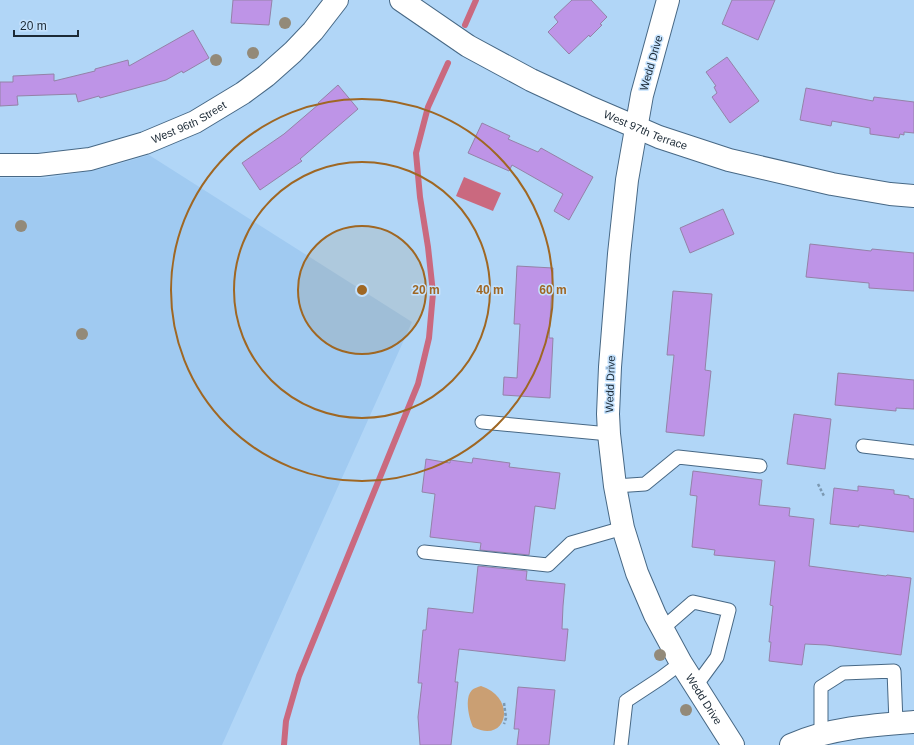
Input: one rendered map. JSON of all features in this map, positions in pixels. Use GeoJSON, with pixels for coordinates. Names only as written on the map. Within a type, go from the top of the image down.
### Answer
{"type":"FeatureCollection","features":[{"type":"Feature","properties":{"kind":"street","name":"West 96th Street"},"geometry":{"type":"LineString","coordinates":[[0,165],[38,165],[90,159],[145,142],[195,122],[243,93],[266,76],[293,52],[338,0]]}},
{"type":"Feature","properties":{"kind":"street","name":"West 97th Terrace"},"geometry":{"type":"LineString","coordinates":[[401,0],[468,46],[532,80],[581,104],[659,137],[729,160],[832,184],[896,195],[914,196]]}},
{"type":"Feature","properties":{"kind":"street","name":"Wedd Drive"},"geometry":{"type":"LineString","coordinates":[[668,0],[642,95],[627,180],[619,254],[610,367],[608,414],[609,434],[614,486],[622,528],[637,573],[654,615],[695,687],[733,745]]}},
{"type":"Feature","properties":{"kind":"street"},"geometry":{"type":"LineString","coordinates":[[791,745],[805,739],[856,727],[905,722]]}},
{"type":"Feature","properties":{"kind":"lane"},"geometry":{"type":"LineString","coordinates":[[482,422],[609,434]]}},
{"type":"Feature","properties":{"kind":"lane"},"geometry":{"type":"LineString","coordinates":[[864,446],[914,452]]}},
{"type":"Feature","properties":{"kind":"lane"},"geometry":{"type":"LineString","coordinates":[[614,486],[645,484],[678,457],[760,466]]}},
{"type":"Feature","properties":{"kind":"lane"},"geometry":{"type":"LineString","coordinates":[[424,552],[548,565],[571,543],[622,528]]}},
{"type":"Feature","properties":{"kind":"lane"},"geometry":{"type":"LineString","coordinates":[[662,629],[693,602],[729,610],[717,657],[695,687]]}},
{"type":"Feature","properties":{"kind":"lane"},"geometry":{"type":"LineString","coordinates":[[621,745],[626,701],[681,663]]}},
{"type":"Feature","properties":{"kind":"lane"},"geometry":{"type":"LineString","coordinates":[[821,735],[821,687],[843,673],[894,671],[905,722]]}},
{"type":"Feature","properties":{"kind":"path"},"geometry":{"type":"LineString","coordinates":[[818,484],[824,496]]}},
{"type":"Feature","properties":{"kind":"path"},"geometry":{"type":"LineString","coordinates":[[504,703],[506,718],[504,724]]}},
{"type":"Feature","properties":{"kind":"shaded area"},"geometry":{"type":"Polygon","coordinates":[[[149,155],[412,322],[222,745],[0,745],[0,178],[47,178],[101,169],[149,155]]]}},
{"type":"Feature","properties":{"kind":"shaded area"},"geometry":{"type":"Polygon","coordinates":[[[464,177],[501,193],[493,211],[456,196],[464,177]]]}},
{"type":"Feature","properties":{"kind":"shaded area"},"geometry":{"type":"Polygon","coordinates":[[[481,686],[493,692],[500,700],[504,709],[504,718],[500,725],[494,730],[485,731],[473,727],[470,719],[468,698],[473,689],[481,686]]]}},
{"type":"Feature","properties":{"kind":"building"},"geometry":{"type":"Polygon","coordinates":[[[233,0],[272,0],[269,25],[231,23],[233,0]]]}},
{"type":"Feature","properties":{"kind":"building"},"geometry":{"type":"Polygon","coordinates":[[[572,0],[591,0],[607,17],[600,24],[602,25],[590,37],[589,35],[569,54],[548,32],[558,22],[554,17],[572,0]]]}},
{"type":"Feature","properties":{"kind":"building"},"geometry":{"type":"Polygon","coordinates":[[[732,0],[775,0],[758,40],[722,24],[732,0]]]}},
{"type":"Feature","properties":{"kind":"building"},"geometry":{"type":"Polygon","coordinates":[[[193,30],[209,58],[183,73],[182,71],[166,80],[100,98],[99,96],[78,102],[76,94],[17,96],[18,105],[0,106],[0,82],[13,82],[13,76],[54,74],[54,81],[95,71],[95,69],[128,60],[129,66],[193,30]]]}},
{"type":"Feature","properties":{"kind":"building"},"geometry":{"type":"Polygon","coordinates":[[[727,57],[759,101],[730,123],[712,97],[717,93],[714,87],[716,86],[706,72],[727,57]]]}},
{"type":"Feature","properties":{"kind":"building"},"geometry":{"type":"Polygon","coordinates":[[[338,85],[358,109],[300,159],[302,161],[260,190],[242,163],[284,134],[319,104],[318,103],[338,85]]]}},
{"type":"Feature","properties":{"kind":"building"},"geometry":{"type":"Polygon","coordinates":[[[806,88],[873,101],[874,97],[914,102],[914,133],[904,132],[904,135],[900,134],[899,138],[870,134],[870,128],[832,121],[831,126],[800,120],[806,88]]]}},
{"type":"Feature","properties":{"kind":"building"},"geometry":{"type":"Polygon","coordinates":[[[482,123],[510,136],[508,139],[538,152],[541,148],[593,177],[569,220],[554,211],[563,194],[512,165],[509,171],[468,153],[482,123]]]}},
{"type":"Feature","properties":{"kind":"building"},"geometry":{"type":"Polygon","coordinates":[[[723,209],[734,234],[690,253],[680,228],[723,209]]]}},
{"type":"Feature","properties":{"kind":"building"},"geometry":{"type":"Polygon","coordinates":[[[810,244],[871,251],[872,249],[914,253],[914,291],[869,288],[869,283],[806,277],[810,244]]]}},
{"type":"Feature","properties":{"kind":"building"},"geometry":{"type":"Polygon","coordinates":[[[517,266],[553,268],[549,338],[553,338],[550,398],[503,395],[504,377],[517,378],[520,324],[514,324],[517,266]]]}},
{"type":"Feature","properties":{"kind":"building"},"geometry":{"type":"Polygon","coordinates":[[[673,291],[712,294],[705,370],[711,371],[704,436],[666,432],[674,355],[667,355],[673,291]]]}},
{"type":"Feature","properties":{"kind":"building"},"geometry":{"type":"Polygon","coordinates":[[[838,373],[914,380],[914,409],[896,408],[896,411],[835,405],[838,373]]]}},
{"type":"Feature","properties":{"kind":"building"},"geometry":{"type":"Polygon","coordinates":[[[794,414],[831,419],[825,469],[787,464],[794,414]]]}},
{"type":"Feature","properties":{"kind":"building"},"geometry":{"type":"Polygon","coordinates":[[[473,458],[510,463],[509,467],[560,473],[555,509],[535,506],[529,555],[480,550],[481,543],[430,537],[435,494],[422,492],[426,459],[450,463],[450,460],[472,463],[473,458]]]}},
{"type":"Feature","properties":{"kind":"building"},"geometry":{"type":"Polygon","coordinates":[[[693,471],[762,480],[759,505],[790,508],[789,516],[814,519],[809,566],[911,578],[901,655],[826,645],[805,644],[802,665],[769,661],[771,642],[769,642],[773,606],[770,605],[775,561],[714,555],[715,550],[692,547],[697,496],[690,495],[693,471]]]}},
{"type":"Feature","properties":{"kind":"building"},"geometry":{"type":"Polygon","coordinates":[[[858,486],[894,490],[894,494],[909,496],[909,498],[914,499],[914,532],[859,525],[859,527],[830,524],[834,488],[858,491],[858,486]]]}},
{"type":"Feature","properties":{"kind":"building"},"geometry":{"type":"Polygon","coordinates":[[[478,566],[527,571],[526,580],[565,584],[562,629],[568,629],[565,661],[459,649],[455,682],[458,682],[451,745],[420,745],[418,717],[422,683],[418,683],[423,630],[426,630],[428,608],[473,613],[478,566]]]}},
{"type":"Feature","properties":{"kind":"building"},"geometry":{"type":"Polygon","coordinates":[[[518,687],[555,690],[549,745],[517,745],[519,729],[514,729],[518,687]]]}},
{"type":"Feature","properties":{"kind":"waterway"},"geometry":{"type":"LineString","coordinates":[[465,25],[476,0]]}},
{"type":"Feature","properties":{"kind":"waterway"},"geometry":{"type":"LineString","coordinates":[[284,745],[286,721],[299,676],[418,384],[429,338],[433,293],[428,247],[420,197],[416,153],[428,107],[448,63]]}}]}
